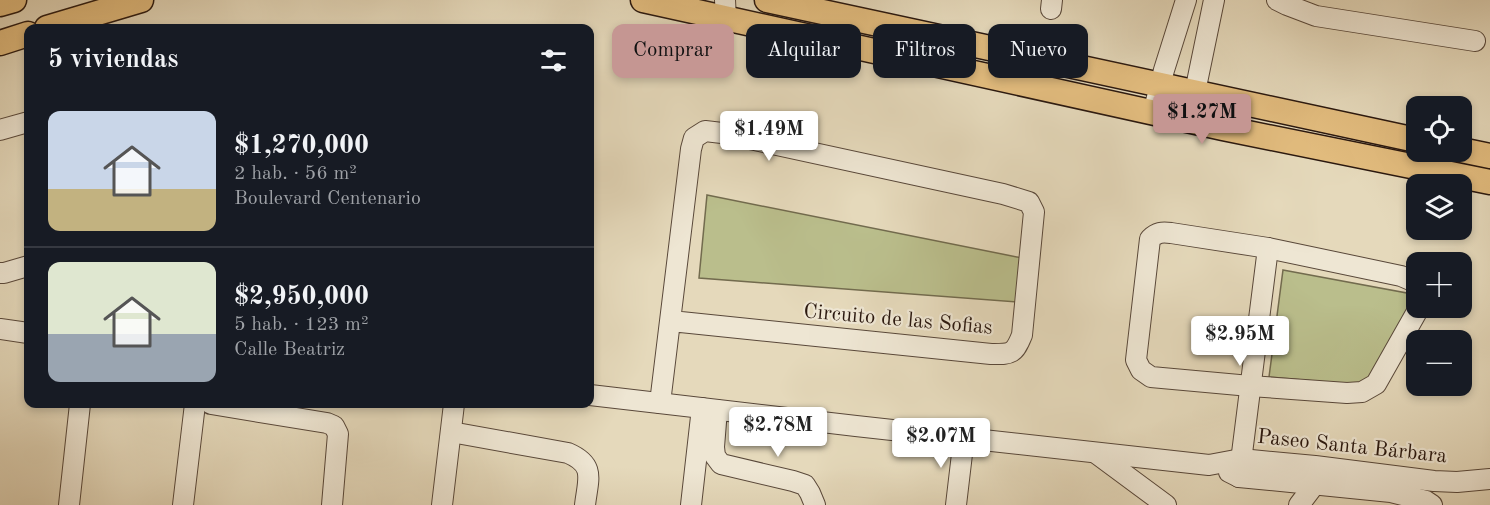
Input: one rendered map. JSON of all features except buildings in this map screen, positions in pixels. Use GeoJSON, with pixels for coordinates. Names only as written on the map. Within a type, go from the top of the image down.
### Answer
{"type":"FeatureCollection","features":[{"type":"Feature","properties":{"kind":"main road"},"geometry":{"type":"LineString","coordinates":[[0,4],[14,0]]}},
{"type":"Feature","properties":{"kind":"main road"},"geometry":{"type":"LineString","coordinates":[[60,24],[141,0]]}},
{"type":"Feature","properties":{"kind":"main road"},"geometry":{"type":"LineString","coordinates":[[643,0],[726,9],[1153,113],[1490,183]]}},
{"type":"Feature","properties":{"kind":"main road"},"geometry":{"type":"LineString","coordinates":[[767,0],[1406,138]]}},
{"type":"Feature","properties":{"kind":"main road"},"geometry":{"type":"LineString","coordinates":[[0,43],[24,35]]}},
{"type":"Feature","properties":{"kind":"main road"},"geometry":{"type":"LineString","coordinates":[[1472,152],[1490,156]]}},
{"type":"Feature","properties":{"kind":"street"},"geometry":{"type":"LineString","coordinates":[[1153,113],[1159,86],[1186,0]]}},
{"type":"Feature","properties":{"kind":"street"},"geometry":{"type":"LineString","coordinates":[[1189,121],[1214,0]]}},
{"type":"Feature","properties":{"kind":"street"},"geometry":{"type":"LineString","coordinates":[[1277,0],[1316,16],[1475,41]]}},
{"type":"Feature","properties":{"kind":"street"},"geometry":{"type":"LineString","coordinates":[[0,130],[24,123]]}},
{"type":"Feature","properties":{"kind":"street","name":"Circuito de las Sofias"},"geometry":{"type":"LineString","coordinates":[[660,403],[691,149],[694,138],[705,131],[1003,194],[1029,202],[1034,212],[1022,335],[1017,349],[1009,354],[671,321]]}},
{"type":"Feature","properties":{"kind":"street"},"geometry":{"type":"LineString","coordinates":[[1406,278],[1268,248],[1171,233],[1155,233],[1150,238],[1136,360],[1141,370],[1151,377],[1347,393],[1362,392],[1376,384],[1413,318]]}},
{"type":"Feature","properties":{"kind":"street"},"geometry":{"type":"LineString","coordinates":[[1240,468],[1268,248]]}},
{"type":"Feature","properties":{"kind":"street"},"geometry":{"type":"LineString","coordinates":[[0,273],[24,267]]}},
{"type":"Feature","properties":{"kind":"street"},"geometry":{"type":"LineString","coordinates":[[0,329],[24,332]]}},
{"type":"Feature","properties":{"kind":"street","name":"Paseo Santa Bárbara"},"geometry":{"type":"LineString","coordinates":[[594,395],[1240,468],[1315,484],[1391,492],[1432,505]]}},
{"type":"Feature","properties":{"kind":"street"},"geometry":{"type":"LineString","coordinates":[[69,505],[80,408]]}},
{"type":"Feature","properties":{"kind":"street"},"geometry":{"type":"LineString","coordinates":[[183,505],[195,408]]}},
{"type":"Feature","properties":{"kind":"street"},"geometry":{"type":"LineString","coordinates":[[235,408],[334,426],[338,434],[332,505]]}},
{"type":"Feature","properties":{"kind":"street"},"geometry":{"type":"LineString","coordinates":[[442,505],[454,408]]}},
{"type":"Feature","properties":{"kind":"street"},"geometry":{"type":"LineString","coordinates":[[691,505],[710,409]]}},
{"type":"Feature","properties":{"kind":"street"},"geometry":{"type":"LineString","coordinates":[[710,409],[715,456],[722,464],[805,485],[814,505]]}},
{"type":"Feature","properties":{"kind":"street"},"geometry":{"type":"LineString","coordinates":[[451,432],[568,453],[578,458],[585,463],[588,471],[585,505]]}},
{"type":"Feature","properties":{"kind":"street"},"geometry":{"type":"LineString","coordinates":[[956,505],[964,437]]}},
{"type":"Feature","properties":{"kind":"street"},"geometry":{"type":"LineString","coordinates":[[1094,452],[1166,505]]}},
{"type":"Feature","properties":{"kind":"street","name":"Paseo Santa Bárbara"},"geometry":{"type":"LineString","coordinates":[[1240,468],[1315,466],[1434,481],[1457,482],[1490,479]]}},
{"type":"Feature","properties":{"kind":"street"},"geometry":{"type":"LineString","coordinates":[[1299,505],[1315,484]]}},
{"type":"Feature","properties":{"kind":"green space"},"geometry":{"type":"Polygon","coordinates":[[[707,195],[1022,258],[1017,302],[699,278],[707,195]]]}},
{"type":"Feature","properties":{"kind":"green space"},"geometry":{"type":"Polygon","coordinates":[[[1283,270],[1406,293],[1407,318],[1372,375],[1359,385],[1269,377],[1283,270]]]}}]}
